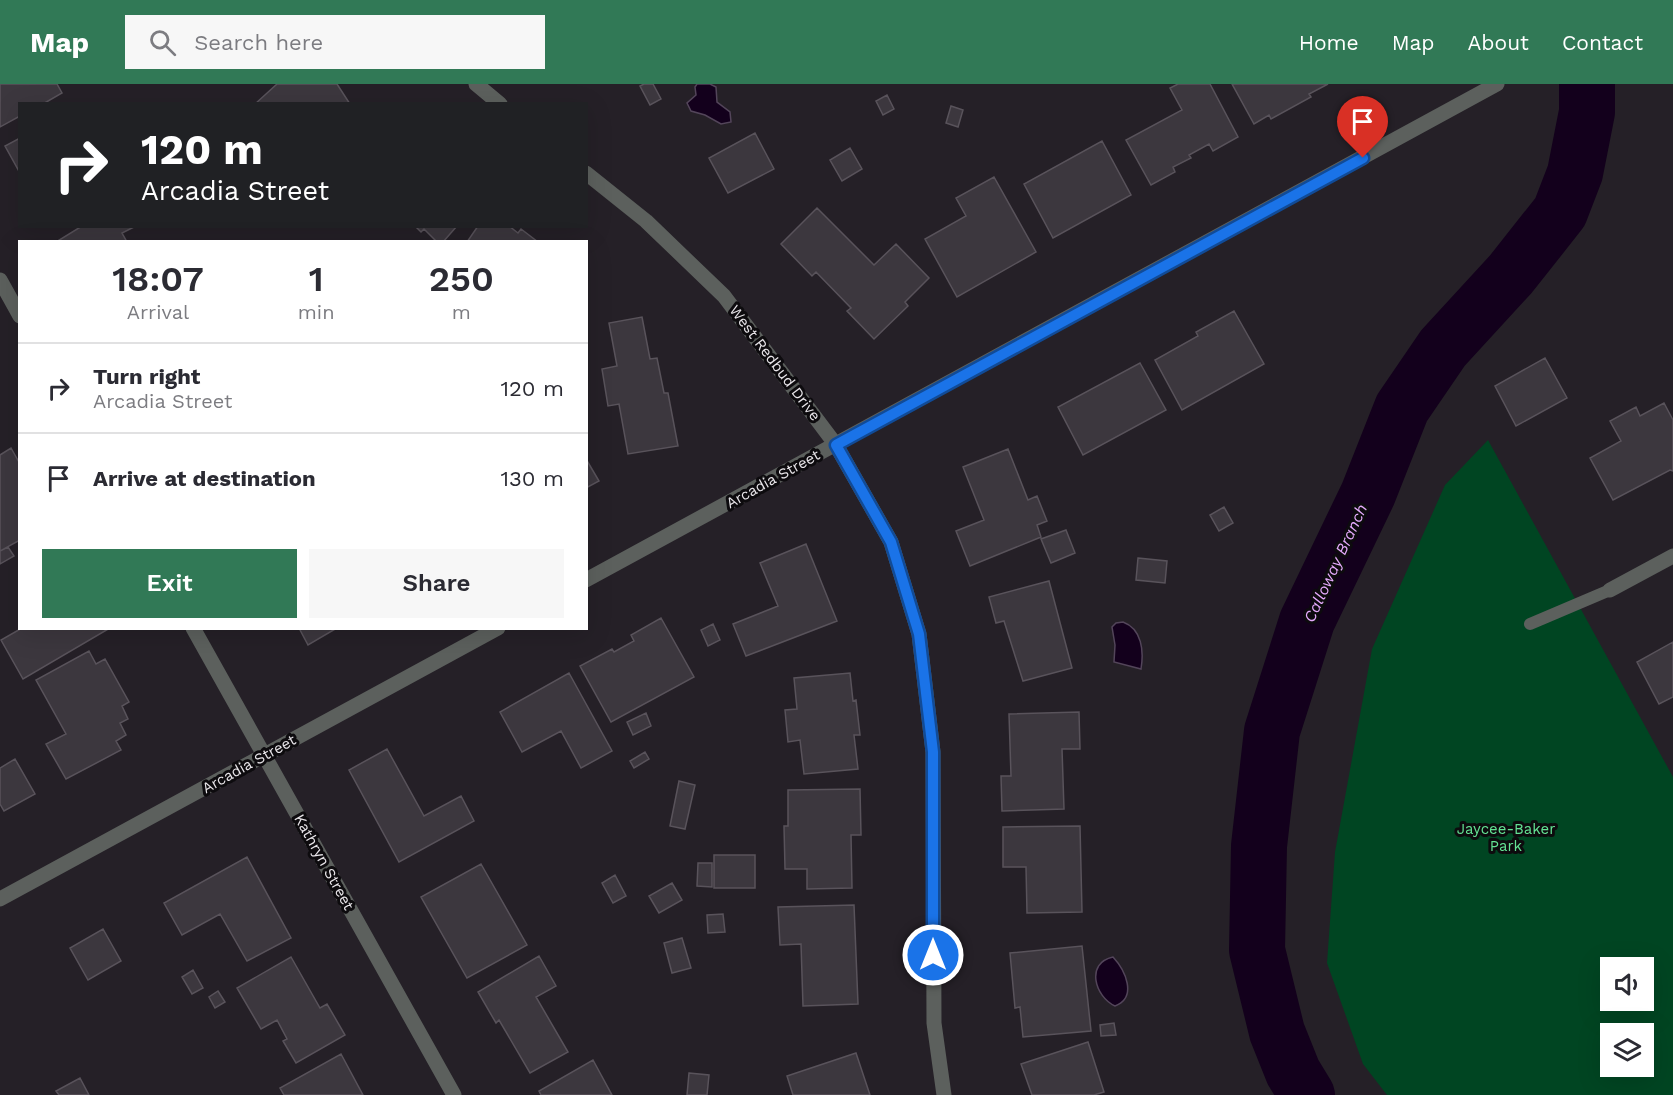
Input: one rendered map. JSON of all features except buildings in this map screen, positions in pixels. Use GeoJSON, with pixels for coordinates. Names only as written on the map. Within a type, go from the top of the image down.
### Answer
{"type":"FeatureCollection","features":[{"type":"Feature","properties":{"kind":"street"},"geometry":{"type":"LineString","coordinates":[[476,84],[498,102]]}},
{"type":"Feature","properties":{"kind":"street","name":"Arcadia Street"},"geometry":{"type":"LineString","coordinates":[[588,579],[1493,86]]}},
{"type":"Feature","properties":{"kind":"street","name":"West Redbud Drive"},"geometry":{"type":"LineString","coordinates":[[588,175],[646,221],[724,296],[836,445],[891,542],[919,634],[933,752],[934,1023],[944,1095]]}},
{"type":"Feature","properties":{"kind":"street"},"geometry":{"type":"LineString","coordinates":[[0,280],[18,312]]}},
{"type":"Feature","properties":{"kind":"street"},"geometry":{"type":"LineString","coordinates":[[1610,590],[1673,556]]}},
{"type":"Feature","properties":{"kind":"street","name":"Kathryn Street"},"geometry":{"type":"LineString","coordinates":[[194,630],[454,1095]]}},
{"type":"Feature","properties":{"kind":"street","name":"Arcadia Street"},"geometry":{"type":"LineString","coordinates":[[0,899],[494,630]]}},
{"type":"Feature","properties":{"kind":"lane"},"geometry":{"type":"LineString","coordinates":[[1530,624],[1610,590]]}},
{"type":"Feature","properties":{"kind":"green space","name":"Jaycee-Baker Park"},"geometry":{"type":"Polygon","coordinates":[[[1488,440],[1673,777],[1673,1095],[1387,1095],[1363,1064],[1327,963],[1335,852],[1372,649],[1445,485],[1488,440]]]}},
{"type":"Feature","properties":{"kind":"shaded area"},"geometry":{"type":"Polygon","coordinates":[[[697,84],[710,84],[716,87],[717,102],[730,112],[731,122],[721,124],[705,115],[691,111],[687,103],[696,95],[697,84]]]}},
{"type":"Feature","properties":{"kind":"shaded area"},"geometry":{"type":"Polygon","coordinates":[[[1123,622],[1138,635],[1142,648],[1141,669],[1114,662],[1115,645],[1112,627],[1116,623],[1123,622]]]}},
{"type":"Feature","properties":{"kind":"shaded area"},"geometry":{"type":"Polygon","coordinates":[[[1113,957],[1122,969],[1128,990],[1122,1002],[1115,1006],[1102,995],[1096,980],[1099,966],[1104,960],[1113,957]]]}},
{"type":"Feature","properties":{"kind":"waterway","name":"Calloway Branch"},"geometry":{"type":"LineString","coordinates":[[1307,1095],[1293,1072],[1277,1032],[1257,950],[1259,846],[1272,731],[1307,621],[1368,494],[1402,408],[1443,348],[1511,274],[1560,212],[1575,173],[1587,112],[1587,84]]}},
{"type":"Feature","properties":{"kind":"route"},"geometry":{"type":"LineString","coordinates":[[933,955],[933,752],[919,634],[891,542],[836,445],[1363,158]]}}]}
